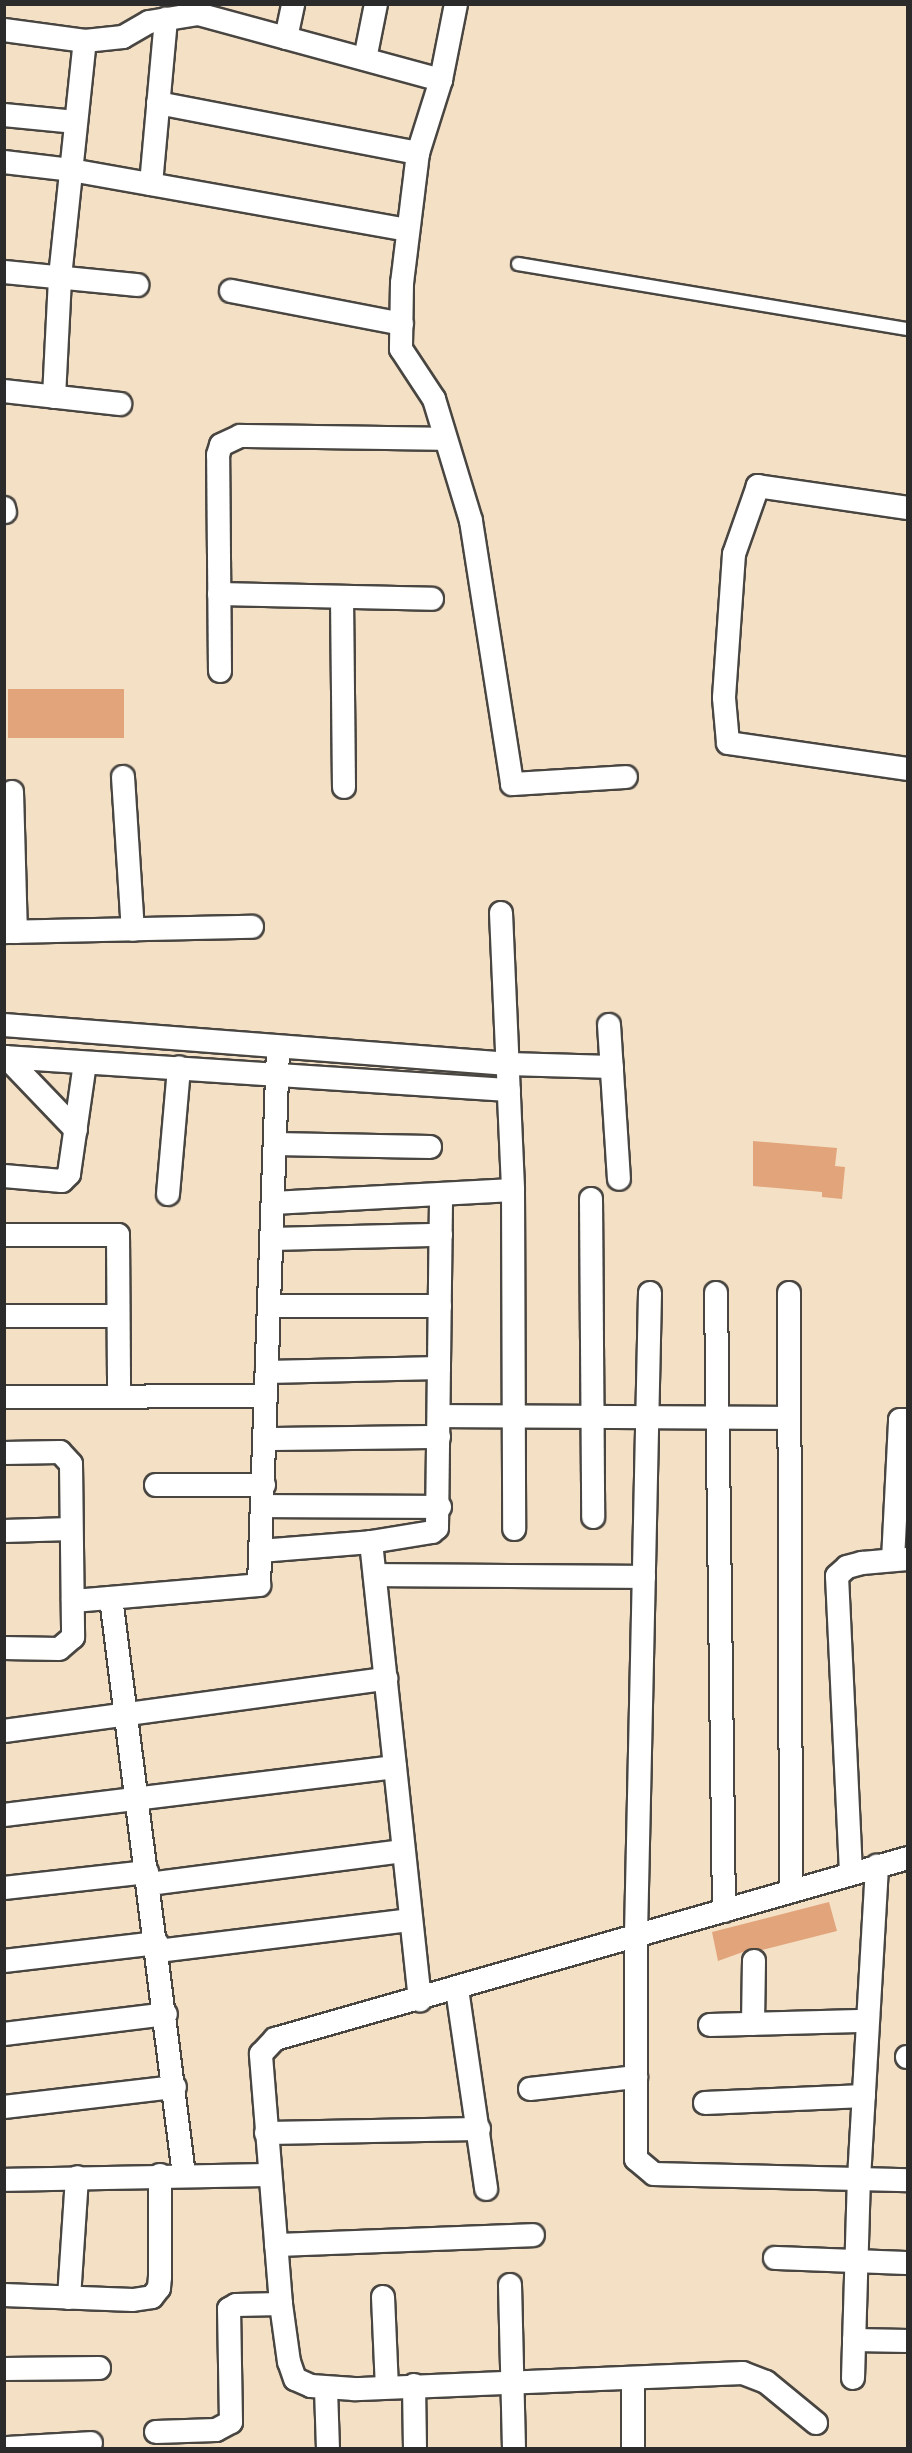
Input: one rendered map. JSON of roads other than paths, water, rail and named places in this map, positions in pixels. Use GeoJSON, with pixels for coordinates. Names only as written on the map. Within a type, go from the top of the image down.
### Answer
{"type":"FeatureCollection","features":[{"type":"Feature","properties":{"kind":"street"},"geometry":{"type":"LineString","coordinates":[[286,38],[293,4]]}},
{"type":"Feature","properties":{"kind":"street"},"geometry":{"type":"LineString","coordinates":[[365,59],[376,4]]}},
{"type":"Feature","properties":{"kind":"street"},"geometry":{"type":"LineString","coordinates":[[456,4],[441,80],[417,153],[408,230],[401,349],[434,399],[471,521],[512,784],[626,777]]}},
{"type":"Feature","properties":{"kind":"street"},"geometry":{"type":"LineString","coordinates":[[4,30],[85,41],[123,37],[156,15],[198,14],[441,80]]}},
{"type":"Feature","properties":{"kind":"street"},"geometry":{"type":"LineString","coordinates":[[150,184],[158,103],[156,15]]}},
{"type":"Feature","properties":{"kind":"street"},"geometry":{"type":"LineString","coordinates":[[54,397],[60,277],[85,41]]}},
{"type":"Feature","properties":{"kind":"street"},"geometry":{"type":"LineString","coordinates":[[158,103],[417,153]]}},
{"type":"Feature","properties":{"kind":"street"},"geometry":{"type":"LineString","coordinates":[[4,115],[76,122]]}},
{"type":"Feature","properties":{"kind":"street"},"geometry":{"type":"LineString","coordinates":[[4,162],[71,170],[408,230]]}},
{"type":"Feature","properties":{"kind":"street"},"geometry":{"type":"LineString","coordinates":[[4,272],[138,285]]}},
{"type":"Feature","properties":{"kind":"street"},"geometry":{"type":"LineString","coordinates":[[231,291],[402,324]]}},
{"type":"Feature","properties":{"kind":"street"},"geometry":{"type":"LineString","coordinates":[[4,392],[120,404]]}},
{"type":"Feature","properties":{"kind":"street"},"geometry":{"type":"LineString","coordinates":[[220,671],[218,455],[230,438],[445,439]]}},
{"type":"Feature","properties":{"kind":"street"},"geometry":{"type":"LineString","coordinates":[[908,508],[758,486],[734,554],[724,698],[728,743],[908,769]]}},
{"type":"Feature","properties":{"kind":"street"},"geometry":{"type":"LineString","coordinates":[[219,594],[432,598]]}},
{"type":"Feature","properties":{"kind":"street"},"geometry":{"type":"LineString","coordinates":[[342,597],[344,787]]}},
{"type":"Feature","properties":{"kind":"street"},"geometry":{"type":"LineString","coordinates":[[123,777],[133,930]]}},
{"type":"Feature","properties":{"kind":"street"},"geometry":{"type":"LineString","coordinates":[[12,792],[10,932],[252,927]]}},
{"type":"Feature","properties":{"kind":"street"},"geometry":{"type":"LineString","coordinates":[[501,913],[513,1190],[517,1417],[514,1529]]}},
{"type":"Feature","properties":{"kind":"street"},"geometry":{"type":"LineString","coordinates":[[4,1025],[508,1064],[612,1067]]}},
{"type":"Feature","properties":{"kind":"street"},"geometry":{"type":"LineString","coordinates":[[609,1025],[619,1179]]}},
{"type":"Feature","properties":{"kind":"street"},"geometry":{"type":"LineString","coordinates":[[73,1601],[259,1585],[264,1495],[278,1048]]}},
{"type":"Feature","properties":{"kind":"street"},"geometry":{"type":"LineString","coordinates":[[5,1057],[509,1090]]}},
{"type":"Feature","properties":{"kind":"street"},"geometry":{"type":"LineString","coordinates":[[5,1057],[76,1130]]}},
{"type":"Feature","properties":{"kind":"street"},"geometry":{"type":"LineString","coordinates":[[4,1176],[62,1181],[69,1174],[85,1063]]}},
{"type":"Feature","properties":{"kind":"street"},"geometry":{"type":"LineString","coordinates":[[168,1194],[179,1067]]}},
{"type":"Feature","properties":{"kind":"street"},"geometry":{"type":"LineString","coordinates":[[275,1144],[430,1147]]}},
{"type":"Feature","properties":{"kind":"street"},"geometry":{"type":"LineString","coordinates":[[273,1203],[513,1190]]}},
{"type":"Feature","properties":{"kind":"street"},"geometry":{"type":"LineString","coordinates":[[261,1551],[371,1542],[432,1532],[437,1528],[440,1507],[441,1194]]}},
{"type":"Feature","properties":{"kind":"street"},"geometry":{"type":"LineString","coordinates":[[591,1199],[590,1417],[593,1517]]}},
{"type":"Feature","properties":{"kind":"street"},"geometry":{"type":"LineString","coordinates":[[4,1235],[118,1235],[119,1396]]}},
{"type":"Feature","properties":{"kind":"street"},"geometry":{"type":"LineString","coordinates":[[272,1239],[441,1235]]}},
{"type":"Feature","properties":{"kind":"street"},"geometry":{"type":"LineString","coordinates":[[650,1293],[636,1936],[636,2159],[654,2174],[908,2180]]}},
{"type":"Feature","properties":{"kind":"street"},"geometry":{"type":"LineString","coordinates":[[716,1293],[724,1911]]}},
{"type":"Feature","properties":{"kind":"street"},"geometry":{"type":"LineString","coordinates":[[789,1293],[791,1889]]}},
{"type":"Feature","properties":{"kind":"street"},"geometry":{"type":"LineString","coordinates":[[269,1306],[440,1306]]}},
{"type":"Feature","properties":{"kind":"street"},"geometry":{"type":"LineString","coordinates":[[4,1316],[117,1316]]}},
{"type":"Feature","properties":{"kind":"street"},"geometry":{"type":"LineString","coordinates":[[267,1372],[440,1368]]}},
{"type":"Feature","properties":{"kind":"street"},"geometry":{"type":"LineString","coordinates":[[4,1397],[266,1396]]}},
{"type":"Feature","properties":{"kind":"street"},"geometry":{"type":"LineString","coordinates":[[265,1439],[439,1427],[517,1417],[789,1418]]}},
{"type":"Feature","properties":{"kind":"street"},"geometry":{"type":"LineString","coordinates":[[851,1873],[837,1576],[847,1567],[900,1559],[900,1420],[908,1420]]}},
{"type":"Feature","properties":{"kind":"street"},"geometry":{"type":"LineString","coordinates":[[4,1453],[60,1452],[67,1456],[71,1464],[73,1601],[73,1637],[68,1645],[59,1649],[4,1648]]}},
{"type":"Feature","properties":{"kind":"street"},"geometry":{"type":"LineString","coordinates":[[156,1485],[440,1507]]}},
{"type":"Feature","properties":{"kind":"street"},"geometry":{"type":"LineString","coordinates":[[4,1531],[71,1529]]}},
{"type":"Feature","properties":{"kind":"street"},"geometry":{"type":"LineString","coordinates":[[371,1542],[409,1920],[420,2000]]}},
{"type":"Feature","properties":{"kind":"street"},"geometry":{"type":"LineString","coordinates":[[375,1575],[644,1577]]}},
{"type":"Feature","properties":{"kind":"street"},"geometry":{"type":"LineString","coordinates":[[111,1598],[166,2014],[184,2175]]}},
{"type":"Feature","properties":{"kind":"street"},"geometry":{"type":"LineString","coordinates":[[4,1731],[386,1679]]}},
{"type":"Feature","properties":{"kind":"street"},"geometry":{"type":"LineString","coordinates":[[4,1815],[395,1767]]}},
{"type":"Feature","properties":{"kind":"street"},"geometry":{"type":"LineString","coordinates":[[4,1888],[148,1878],[403,1851]]}},
{"type":"Feature","properties":{"kind":"street"},"geometry":{"type":"LineString","coordinates":[[816,2423],[766,2382],[743,2373],[326,2389],[296,2379],[289,2362],[281,2304],[261,2054],[275,2039],[420,2000],[724,1911],[791,1889],[908,1857]]}},
{"type":"Feature","properties":{"kind":"street"},"geometry":{"type":"LineString","coordinates":[[853,2378],[859,2179],[877,1866]]}},
{"type":"Feature","properties":{"kind":"street"},"geometry":{"type":"LineString","coordinates":[[4,1961],[409,1920]]}},
{"type":"Feature","properties":{"kind":"street"},"geometry":{"type":"LineString","coordinates":[[753,2024],[754,1961]]}},
{"type":"Feature","properties":{"kind":"street"},"geometry":{"type":"LineString","coordinates":[[457,1989],[486,2189]]}},
{"type":"Feature","properties":{"kind":"street"},"geometry":{"type":"LineString","coordinates":[[4,2034],[166,2014]]}},
{"type":"Feature","properties":{"kind":"street"},"geometry":{"type":"LineString","coordinates":[[710,2025],[868,2021]]}},
{"type":"Feature","properties":{"kind":"street"},"geometry":{"type":"LineString","coordinates":[[530,2089],[636,2077]]}},
{"type":"Feature","properties":{"kind":"street"},"geometry":{"type":"LineString","coordinates":[[4,2107],[175,2087]]}},
{"type":"Feature","properties":{"kind":"street"},"geometry":{"type":"LineString","coordinates":[[705,2103],[864,2096]]}},
{"type":"Feature","properties":{"kind":"street"},"geometry":{"type":"LineString","coordinates":[[266,2133],[478,2129]]}},
{"type":"Feature","properties":{"kind":"street"},"geometry":{"type":"LineString","coordinates":[[4,2180],[160,2175],[270,2175]]}},
{"type":"Feature","properties":{"kind":"street"},"geometry":{"type":"LineString","coordinates":[[4,2295],[143,2300],[159,2288],[160,2175]]}},
{"type":"Feature","properties":{"kind":"street"},"geometry":{"type":"LineString","coordinates":[[69,2298],[77,2177]]}},
{"type":"Feature","properties":{"kind":"street"},"geometry":{"type":"LineString","coordinates":[[276,2245],[532,2235]]}},
{"type":"Feature","properties":{"kind":"street"},"geometry":{"type":"LineString","coordinates":[[775,2258],[908,2264]]}},
{"type":"Feature","properties":{"kind":"street"},"geometry":{"type":"LineString","coordinates":[[510,2285],[514,2448]]}},
{"type":"Feature","properties":{"kind":"street"},"geometry":{"type":"LineString","coordinates":[[383,2297],[387,2387]]}},
{"type":"Feature","properties":{"kind":"street"},"geometry":{"type":"LineString","coordinates":[[156,2432],[216,2430],[231,2422],[229,2309],[236,2305],[281,2304]]}},
{"type":"Feature","properties":{"kind":"street"},"geometry":{"type":"LineString","coordinates":[[854,2340],[908,2341]]}},
{"type":"Feature","properties":{"kind":"street"},"geometry":{"type":"LineString","coordinates":[[4,2369],[99,2368]]}},
{"type":"Feature","properties":{"kind":"street"},"geometry":{"type":"LineString","coordinates":[[633,2379],[633,2448]]}},
{"type":"Feature","properties":{"kind":"street"},"geometry":{"type":"LineString","coordinates":[[414,2385],[415,2448]]}},
{"type":"Feature","properties":{"kind":"street"},"geometry":{"type":"LineString","coordinates":[[326,2389],[328,2448]]}},
{"type":"Feature","properties":{"kind":"street"},"geometry":{"type":"LineString","coordinates":[[8,2448],[91,2443]]}},
{"type":"Feature","properties":{"kind":"lane"},"geometry":{"type":"LineString","coordinates":[[518,264],[908,329]]}}]}
